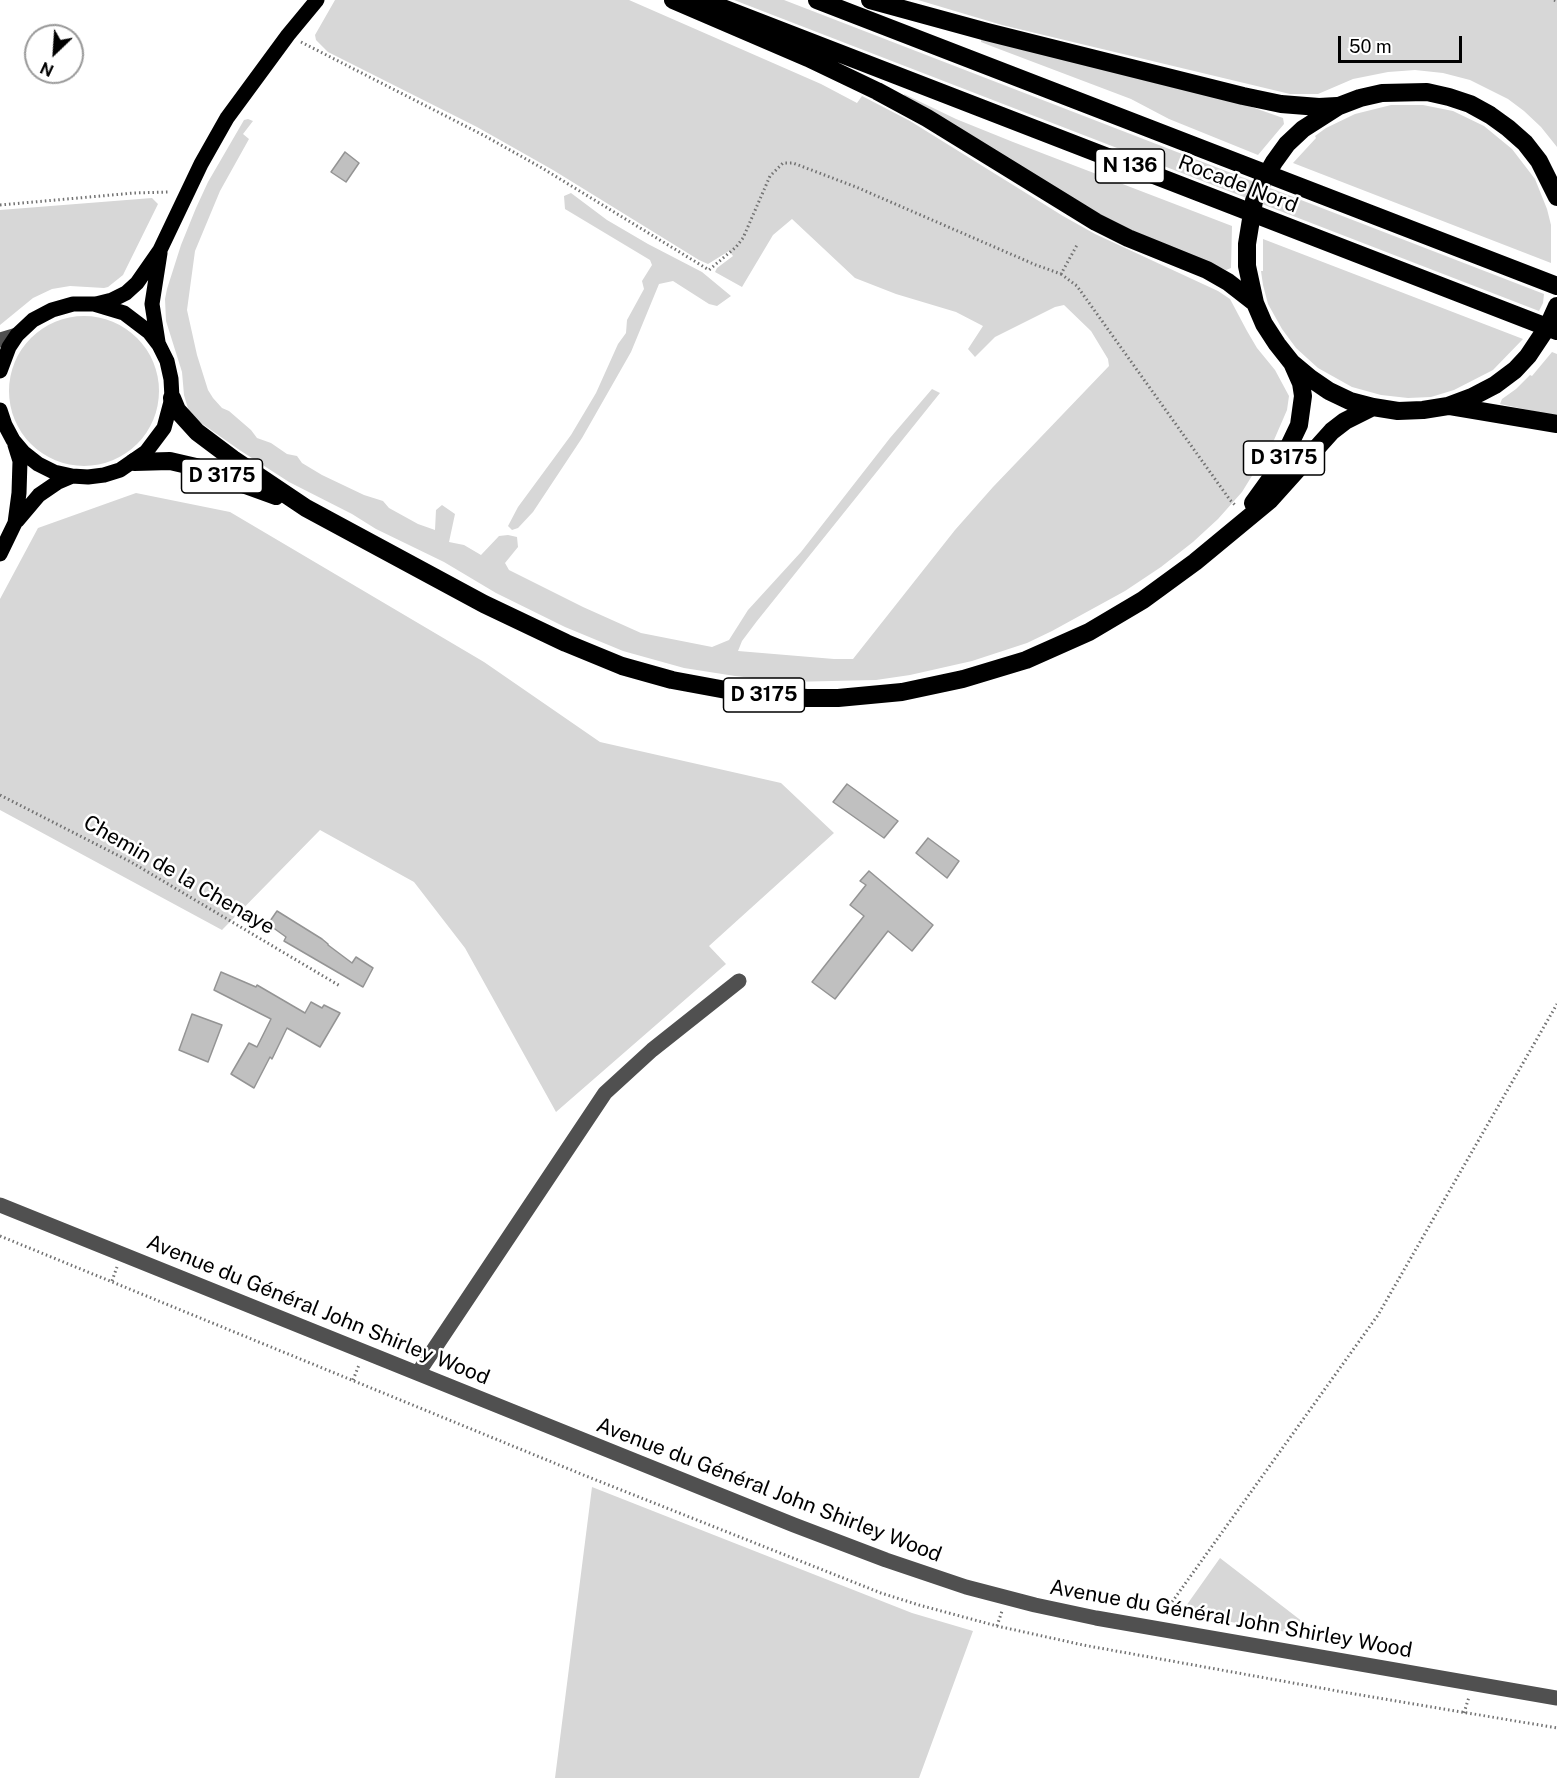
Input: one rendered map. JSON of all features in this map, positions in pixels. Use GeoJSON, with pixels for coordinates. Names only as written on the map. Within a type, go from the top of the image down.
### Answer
{"type":"FeatureCollection","features":[{"type":"Feature","properties":{"kind":"highway"},"geometry":{"type":"LineString","coordinates":[[673,0],[808,58],[877,91],[927,118],[1096,222],[1128,238],[1207,270],[1228,282],[1255,303]]}},
{"type":"Feature","properties":{"kind":"highway","name":"Rocade Nord"},"geometry":{"type":"LineString","coordinates":[[702,0],[1557,331]]}},
{"type":"Feature","properties":{"kind":"highway","name":"Rocade Nord"},"geometry":{"type":"LineString","coordinates":[[817,0],[1557,286]]}},
{"type":"Feature","properties":{"kind":"highway"},"geometry":{"type":"LineString","coordinates":[[870,0],[998,35],[1281,104],[1339,106],[1382,93],[1404,91],[1449,97],[1470,104],[1509,128],[1539,161],[1557,197]]}},
{"type":"Feature","properties":{"kind":"highway"},"geometry":{"type":"LineString","coordinates":[[1339,106],[1303,129],[1274,162],[1263,180],[1249,222],[1247,266],[1255,303],[1264,324],[1292,363],[1329,391],[1350,401],[1373,407],[1407,411],[1448,406],[1495,385],[1515,370],[1539,342],[1557,306]]}},
{"type":"Feature","properties":{"kind":"highway","name":"D 3175"},"geometry":{"type":"LineString","coordinates":[[172,398],[177,410],[196,432],[306,508],[484,604],[566,644],[646,673],[698,686],[807,698],[838,698],[902,692],[963,679],[1026,660],[1079,637],[1117,617],[1170,582],[1223,538],[1279,467],[1299,425],[1303,396],[1301,383],[1292,363]]}},
{"type":"Feature","properties":{"kind":"highway"},"geometry":{"type":"LineString","coordinates":[[1448,406],[1557,424]]}},
{"type":"Feature","properties":{"kind":"highway"},"geometry":{"type":"LineString","coordinates":[[1223,538],[1270,500],[1332,431],[1345,421],[1373,407]]}},
{"type":"Feature","properties":{"kind":"highway","name":"D 3175"},"geometry":{"type":"LineString","coordinates":[[134,462],[170,461],[196,467],[306,508]]}},
{"type":"Feature","properties":{"kind":"main road"},"geometry":{"type":"LineString","coordinates":[[94,304],[112,300],[126,293],[137,283],[160,250],[201,164],[222,127],[288,35],[317,0]]}},
{"type":"Feature","properties":{"kind":"main road"},"geometry":{"type":"LineString","coordinates":[[159,345],[152,304],[160,250]]}},
{"type":"Feature","properties":{"kind":"main road"},"geometry":{"type":"LineString","coordinates":[[0,371],[9,347],[17,335],[33,320],[52,310],[73,304],[94,304],[110,307],[138,321],[159,345],[167,361],[171,379],[172,398],[166,420],[156,441],[134,462],[120,470],[104,475],[72,476],[54,472],[38,464],[13,440]]}},
{"type":"Feature","properties":{"kind":"main road"},"geometry":{"type":"LineString","coordinates":[[0,410],[20,461],[15,523]]}},
{"type":"Feature","properties":{"kind":"main road"},"geometry":{"type":"LineString","coordinates":[[0,554],[15,523],[39,495],[72,476]]}},
{"type":"Feature","properties":{"kind":"street"},"geometry":{"type":"LineString","coordinates":[[0,340],[17,335]]}},
{"type":"Feature","properties":{"kind":"street"},"geometry":{"type":"LineString","coordinates":[[418,1373],[605,1093],[652,1050],[739,981]]}},
{"type":"Feature","properties":{"kind":"street","name":"Avenue du Général John Shirley Wood"},"geometry":{"type":"LineString","coordinates":[[0,1205],[794,1525],[966,1587],[1035,1605],[1159,1630],[1557,1698]]}},
{"type":"Feature","properties":{"kind":"path"},"geometry":{"type":"LineString","coordinates":[[288,35],[495,141],[709,270],[727,256],[742,238],[775,169],[783,163],[793,162],[1061,274],[1077,286],[1230,500],[1244,513]]}},
{"type":"Feature","properties":{"kind":"path"},"geometry":{"type":"LineString","coordinates":[[165,201],[174,183]]}},
{"type":"Feature","properties":{"kind":"path"},"geometry":{"type":"LineString","coordinates":[[0,205],[170,192]]}},
{"type":"Feature","properties":{"kind":"path"},"geometry":{"type":"LineString","coordinates":[[1061,274],[1077,245]]}},
{"type":"Feature","properties":{"kind":"path","name":"Chemin de la Chenaye"},"geometry":{"type":"LineString","coordinates":[[0,795],[131,862],[340,986]]}},
{"type":"Feature","properties":{"kind":"path"},"geometry":{"type":"LineString","coordinates":[[1159,1630],[1172,1602],[1378,1315],[1557,1004]]}},
{"type":"Feature","properties":{"kind":"shaded area"},"geometry":{"type":"Polygon","coordinates":[[[335,0],[629,0],[821,84],[857,103],[862,96],[910,121],[1095,234],[1218,291],[1230,299],[1257,348],[1275,370],[1289,396],[1287,410],[1274,440],[1242,492],[1218,519],[1161,567],[1125,591],[1052,631],[1027,643],[972,661],[876,680],[788,682],[684,668],[623,651],[565,627],[496,593],[444,562],[376,529],[289,482],[238,449],[189,412],[184,395],[182,372],[166,321],[165,299],[181,245],[196,208],[208,182],[244,120],[253,121],[243,134],[249,139],[220,191],[195,251],[187,310],[197,355],[208,390],[213,398],[222,408],[229,411],[251,430],[257,438],[271,443],[287,454],[297,456],[302,463],[322,475],[364,495],[383,501],[389,508],[418,524],[435,530],[436,510],[442,505],[455,514],[449,542],[464,545],[481,555],[499,536],[517,537],[518,547],[505,563],[509,570],[641,633],[712,647],[729,640],[748,610],[801,552],[890,438],[932,389],[940,393],[757,621],[742,641],[738,651],[853,659],[955,530],[1109,366],[1108,359],[1091,331],[1064,305],[1055,307],[995,337],[975,357],[968,349],[983,326],[956,312],[896,294],[855,278],[792,219],[773,235],[742,287],[715,272],[733,256],[729,251],[708,264],[699,260],[553,170],[477,127],[328,52],[316,40],[315,35],[335,0]]]}},
{"type":"Feature","properties":{"kind":"shaded area"},"geometry":{"type":"Polygon","coordinates":[[[734,0],[784,0],[1544,294],[1543,303],[1539,311],[734,0]]]}},
{"type":"Feature","properties":{"kind":"shaded area"},"geometry":{"type":"Polygon","coordinates":[[[918,0],[1557,0],[1557,147],[1541,127],[1508,99],[1470,80],[1443,73],[1415,70],[1388,72],[1353,79],[1318,94],[1290,94],[1002,25],[918,0]]]}},
{"type":"Feature","properties":{"kind":"shaded area"},"geometry":{"type":"Polygon","coordinates":[[[981,38],[1246,105],[1283,118],[1284,124],[1258,155],[1169,119],[1131,99],[981,42],[981,38]]]}},
{"type":"Feature","properties":{"kind":"shaded area"},"geometry":{"type":"Polygon","coordinates":[[[904,94],[956,119],[1013,142],[1232,226],[1231,268],[1226,270],[1115,223],[905,97],[904,94]]]}},
{"type":"Feature","properties":{"kind":"shaded area"},"geometry":{"type":"Polygon","coordinates":[[[1391,105],[1423,105],[1453,111],[1484,126],[1512,149],[1535,179],[1547,209],[1551,225],[1551,263],[1293,163],[1316,138],[1315,136],[1326,128],[1355,114],[1391,105]]]}},
{"type":"Feature","properties":{"kind":"shaded area"},"geometry":{"type":"Polygon","coordinates":[[[571,193],[607,220],[702,272],[731,296],[717,306],[709,304],[673,281],[659,284],[631,352],[582,438],[533,512],[518,528],[512,530],[508,526],[518,507],[571,435],[596,393],[618,344],[626,333],[627,320],[644,289],[642,281],[652,265],[650,260],[565,209],[564,196],[571,193]]]}},
{"type":"Feature","properties":{"kind":"shaded area"},"geometry":{"type":"Polygon","coordinates":[[[152,198],[158,204],[123,275],[104,288],[70,286],[52,289],[33,298],[0,325],[0,210],[152,198]]]}},
{"type":"Feature","properties":{"kind":"shaded area"},"geometry":{"type":"Polygon","coordinates":[[[1263,239],[1523,339],[1493,370],[1454,390],[1431,397],[1408,398],[1381,395],[1352,387],[1318,368],[1296,348],[1282,329],[1268,304],[1263,285],[1261,271],[1263,271],[1263,239]]]}},
{"type":"Feature","properties":{"kind":"shaded area"},"geometry":{"type":"Polygon","coordinates":[[[84,316],[113,322],[137,338],[153,362],[159,391],[153,420],[137,444],[113,460],[84,466],[55,460],[31,444],[15,420],[9,391],[15,362],[31,338],[55,322],[84,316]]]}},
{"type":"Feature","properties":{"kind":"shaded area"},"geometry":{"type":"Polygon","coordinates":[[[1552,352],[1557,354],[1557,416],[1500,404],[1502,399],[1530,375],[1532,376],[1552,352]]]}},
{"type":"Feature","properties":{"kind":"shaded area"},"geometry":{"type":"Polygon","coordinates":[[[136,493],[230,512],[484,662],[600,742],[781,783],[834,833],[709,946],[726,964],[556,1112],[465,948],[414,882],[320,830],[222,930],[0,810],[0,599],[38,528],[136,493]]]}},
{"type":"Feature","properties":{"kind":"shaded area"},"geometry":{"type":"Polygon","coordinates":[[[592,1487],[912,1613],[973,1631],[919,1778],[555,1778],[592,1487]]]}},
{"type":"Feature","properties":{"kind":"shaded area"},"geometry":{"type":"Polygon","coordinates":[[[1220,1558],[1325,1639],[1181,1613],[1220,1558]]]}},
{"type":"Feature","properties":{"kind":"building"},"geometry":{"type":"Polygon","coordinates":[[[345,152],[359,163],[346,182],[331,172],[345,152]]]}},
{"type":"Feature","properties":{"kind":"building"},"geometry":{"type":"Polygon","coordinates":[[[847,784],[898,821],[884,838],[833,802],[847,784]]]}},
{"type":"Feature","properties":{"kind":"building"},"geometry":{"type":"Polygon","coordinates":[[[928,838],[959,861],[947,878],[916,853],[928,838]]]}},
{"type":"Feature","properties":{"kind":"building"},"geometry":{"type":"Polygon","coordinates":[[[869,871],[933,925],[912,951],[888,931],[835,999],[812,982],[864,916],[850,905],[866,885],[860,881],[869,871]]]}},
{"type":"Feature","properties":{"kind":"building"},"geometry":{"type":"Polygon","coordinates":[[[277,911],[322,939],[352,963],[356,957],[373,968],[363,987],[284,941],[286,937],[268,924],[277,911]]]}},
{"type":"Feature","properties":{"kind":"building"},"geometry":{"type":"Polygon","coordinates":[[[221,972],[256,987],[257,985],[305,1013],[311,1002],[322,1008],[324,1005],[340,1013],[320,1047],[287,1028],[254,1088],[231,1074],[249,1043],[257,1047],[271,1019],[214,990],[221,972]]]}},
{"type":"Feature","properties":{"kind":"building"},"geometry":{"type":"Polygon","coordinates":[[[192,1014],[222,1025],[208,1062],[179,1050],[192,1014]]]}}]}
